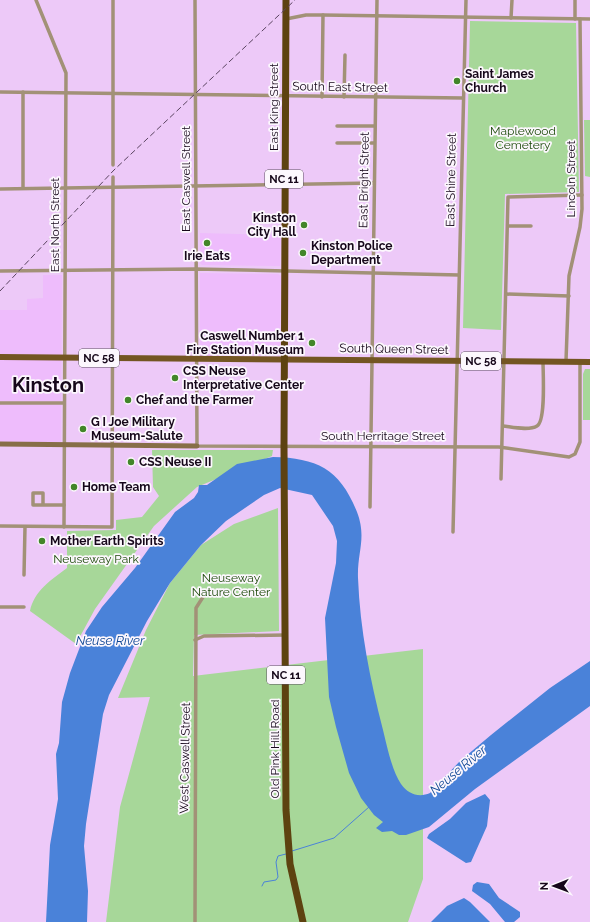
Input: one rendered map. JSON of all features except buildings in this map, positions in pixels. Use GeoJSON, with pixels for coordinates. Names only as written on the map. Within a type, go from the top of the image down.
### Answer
{"type":"FeatureCollection","features":[{"type":"Feature","properties":{"kind":"highway","name":"East King Street"},"geometry":{"type":"LineString","coordinates":[[285,359],[284,96],[286,0]]}},
{"type":"Feature","properties":{"kind":"highway","name":"Old Pink Hill Road"},"geometry":{"type":"LineString","coordinates":[[285,359],[284,504],[286,803],[290,864],[303,922]]}},
{"type":"Feature","properties":{"kind":"main road","name":"NC 58"},"geometry":{"type":"LineString","coordinates":[[0,358],[197,358]]}},
{"type":"Feature","properties":{"kind":"main road","name":"South Queen Street"},"geometry":{"type":"LineString","coordinates":[[197,358],[590,362]]}},
{"type":"Feature","properties":{"kind":"street","name":"East North Street"},"geometry":{"type":"LineString","coordinates":[[36,0],[66,73],[64,527]]}},
{"type":"Feature","properties":{"kind":"street"},"geometry":{"type":"LineString","coordinates":[[113,165],[114,0]]}},
{"type":"Feature","properties":{"kind":"street","name":"East Caswell Street"},"geometry":{"type":"LineString","coordinates":[[195,0],[194,95],[197,358]]}},
{"type":"Feature","properties":{"kind":"street","name":"East Bright Street"},"geometry":{"type":"LineString","coordinates":[[370,507],[376,0]]}},
{"type":"Feature","properties":{"kind":"street","name":"East Shine Street"},"geometry":{"type":"LineString","coordinates":[[453,532],[466,0]]}},
{"type":"Feature","properties":{"kind":"street"},"geometry":{"type":"LineString","coordinates":[[512,0],[512,18]]}},
{"type":"Feature","properties":{"kind":"street","name":"Lincoln Street"},"geometry":{"type":"LineString","coordinates":[[566,362],[570,268],[580,227],[582,195],[578,19],[575,0]]}},
{"type":"Feature","properties":{"kind":"street"},"geometry":{"type":"LineString","coordinates":[[286,19],[306,15],[590,19]]}},
{"type":"Feature","properties":{"kind":"street"},"geometry":{"type":"LineString","coordinates":[[322,96],[323,15]]}},
{"type":"Feature","properties":{"kind":"street"},"geometry":{"type":"LineString","coordinates":[[344,97],[345,55]]}},
{"type":"Feature","properties":{"kind":"street","name":"South East Street"},"geometry":{"type":"LineString","coordinates":[[0,92],[463,98]]}},
{"type":"Feature","properties":{"kind":"street"},"geometry":{"type":"LineString","coordinates":[[23,92],[23,188]]}},
{"type":"Feature","properties":{"kind":"street"},"geometry":{"type":"LineString","coordinates":[[337,126],[375,126]]}},
{"type":"Feature","properties":{"kind":"street"},"geometry":{"type":"LineString","coordinates":[[337,143],[374,143]]}},
{"type":"Feature","properties":{"kind":"street"},"geometry":{"type":"LineString","coordinates":[[0,526],[112,527],[113,177]]}},
{"type":"Feature","properties":{"kind":"street"},"geometry":{"type":"LineString","coordinates":[[0,189],[374,183]]}},
{"type":"Feature","properties":{"kind":"street"},"geometry":{"type":"LineString","coordinates":[[501,479],[508,197],[582,195]]}},
{"type":"Feature","properties":{"kind":"street"},"geometry":{"type":"LineString","coordinates":[[508,226],[531,226]]}},
{"type":"Feature","properties":{"kind":"street"},"geometry":{"type":"LineString","coordinates":[[0,271],[196,269],[459,275]]}},
{"type":"Feature","properties":{"kind":"street"},"geometry":{"type":"LineString","coordinates":[[506,294],[569,296]]}},
{"type":"Feature","properties":{"kind":"street"},"geometry":{"type":"LineString","coordinates":[[0,444],[197,446],[197,358]]}},
{"type":"Feature","properties":{"kind":"street"},"geometry":{"type":"LineString","coordinates":[[503,426],[535,427],[540,423],[542,415],[543,361]]}},
{"type":"Feature","properties":{"kind":"street","name":"South Herritage Street"},"geometry":{"type":"LineString","coordinates":[[197,446],[284,448],[370,446],[502,448],[569,457],[575,454],[579,446],[580,362]]}},
{"type":"Feature","properties":{"kind":"street"},"geometry":{"type":"LineString","coordinates":[[0,403],[64,403]]}},
{"type":"Feature","properties":{"kind":"street"},"geometry":{"type":"LineString","coordinates":[[43,505],[64,505]]}},
{"type":"Feature","properties":{"kind":"street"},"geometry":{"type":"LineString","coordinates":[[24,575],[25,526]]}},
{"type":"Feature","properties":{"kind":"street","name":"West Caswell Street"},"geometry":{"type":"LineString","coordinates":[[195,922],[195,640],[196,608],[203,597]]}},
{"type":"Feature","properties":{"kind":"street"},"geometry":{"type":"LineString","coordinates":[[0,607],[24,607]]}},
{"type":"Feature","properties":{"kind":"street"},"geometry":{"type":"LineString","coordinates":[[195,640],[204,636],[286,635]]}},
{"type":"Feature","properties":{"kind":"shaded area"},"geometry":{"type":"Polygon","coordinates":[[[200,233],[281,235],[280,266],[202,265],[200,263],[200,233]]]}},
{"type":"Feature","properties":{"kind":"shaded area"},"geometry":{"type":"Polygon","coordinates":[[[200,273],[278,274],[281,276],[280,355],[201,356],[200,273]]]}},
{"type":"Feature","properties":{"kind":"shaded area"},"geometry":{"type":"Polygon","coordinates":[[[43,275],[62,275],[61,442],[0,442],[0,310],[27,310],[27,299],[43,298],[43,275]]]}},
{"type":"Feature","properties":{"kind":"green space","name":"Maplewood Cemetery"},"geometry":{"type":"Polygon","coordinates":[[[470,21],[576,23],[579,192],[505,194],[501,330],[463,328],[470,21]]]}},
{"type":"Feature","properties":{"kind":"green space"},"geometry":{"type":"Polygon","coordinates":[[[584,120],[590,120],[590,177],[585,176],[584,120]]]}},
{"type":"Feature","properties":{"kind":"green space"},"geometry":{"type":"Polygon","coordinates":[[[585,369],[590,369],[590,420],[583,420],[583,374],[585,369]]]}},
{"type":"Feature","properties":{"kind":"green space","name":"Neuseway Park"},"geometry":{"type":"Polygon","coordinates":[[[152,450],[273,450],[272,456],[197,487],[154,526],[95,609],[76,644],[30,611],[32,604],[44,586],[67,568],[67,531],[116,530],[116,520],[142,517],[159,496],[153,487],[152,450]]]}},
{"type":"Feature","properties":{"kind":"green space","name":"Neuseway Nature Center"},"geometry":{"type":"Polygon","coordinates":[[[278,508],[279,631],[194,635],[193,676],[423,649],[423,879],[408,922],[106,922],[120,807],[150,697],[118,698],[146,630],[170,583],[201,545],[234,524],[278,508]]]}},
{"type":"Feature","properties":{"kind":"water","name":"Neuse River"},"geometry":{"type":"Polygon","coordinates":[[[273,457],[302,460],[325,469],[335,476],[343,485],[357,512],[361,530],[358,569],[359,597],[366,654],[390,758],[398,779],[410,793],[422,795],[430,793],[460,761],[491,735],[550,688],[590,661],[590,706],[475,789],[429,827],[406,835],[399,835],[392,831],[382,832],[376,828],[383,822],[374,815],[361,798],[349,773],[329,697],[325,618],[336,563],[337,541],[333,526],[312,495],[280,488],[264,495],[226,521],[201,545],[170,583],[147,621],[109,695],[103,714],[84,846],[88,891],[87,922],[46,922],[50,845],[58,799],[56,754],[59,743],[62,702],[70,673],[86,631],[102,607],[135,568],[175,512],[194,498],[198,492],[199,485],[207,485],[237,464],[273,457]]]}},
{"type":"Feature","properties":{"kind":"water"},"geometry":{"type":"Polygon","coordinates":[[[485,794],[490,800],[487,826],[471,862],[466,863],[427,838],[429,834],[450,819],[466,803],[485,794]]]}},
{"type":"Feature","properties":{"kind":"water"},"geometry":{"type":"Polygon","coordinates":[[[477,882],[489,884],[499,898],[520,912],[520,917],[514,922],[505,922],[490,904],[472,891],[473,885],[477,882]]]}},
{"type":"Feature","properties":{"kind":"water"},"geometry":{"type":"Polygon","coordinates":[[[464,898],[490,922],[431,922],[447,906],[464,898]]]}},
{"type":"Feature","properties":{"kind":"waterway"},"geometry":{"type":"LineString","coordinates":[[292,851],[334,838],[369,807]]}},
{"type":"Feature","properties":{"kind":"waterway"},"geometry":{"type":"LineString","coordinates":[[262,886],[264,882],[276,880],[278,877],[276,862],[278,856],[286,854]]}},
{"type":"Feature","properties":{"kind":"railway"},"geometry":{"type":"LineString","coordinates":[[0,291],[114,170],[295,0]]}},
{"type":"Feature","properties":{"kind":"place","name":"Saint James Church"},"geometry":{"type":"Point","coordinates":[457,81]}},
{"type":"Feature","properties":{"kind":"place","name":"Kinston City Hall"},"geometry":{"type":"Point","coordinates":[304,225]}},
{"type":"Feature","properties":{"kind":"place","name":"Irie Eats"},"geometry":{"type":"Point","coordinates":[207,243]}},
{"type":"Feature","properties":{"kind":"place","name":"Kinston Police Department"},"geometry":{"type":"Point","coordinates":[303,253]}},
{"type":"Feature","properties":{"kind":"place","name":"Caswell Number 1 Fire Station Museum"},"geometry":{"type":"Point","coordinates":[312,343]}},
{"type":"Feature","properties":{"kind":"place","name":"CSS Neuse Interpretative Center"},"geometry":{"type":"Point","coordinates":[175,378]}},
{"type":"Feature","properties":{"kind":"place","name":"Chef and the Farmer"},"geometry":{"type":"Point","coordinates":[128,400]}},
{"type":"Feature","properties":{"kind":"place","name":"G I Joe Military Museum-Salute"},"geometry":{"type":"Point","coordinates":[83,429]}},
{"type":"Feature","properties":{"kind":"place","name":"CSS Neuse II"},"geometry":{"type":"Point","coordinates":[131,462]}},
{"type":"Feature","properties":{"kind":"place","name":"Home Team"},"geometry":{"type":"Point","coordinates":[74,487]}},
{"type":"Feature","properties":{"kind":"place","name":"Mother Earth Spirits"},"geometry":{"type":"Point","coordinates":[42,541]}},
{"type":"Feature","properties":{"kind":"district","name":"Kinston"},"geometry":{"type":"Point","coordinates":[48,385]}}]}
